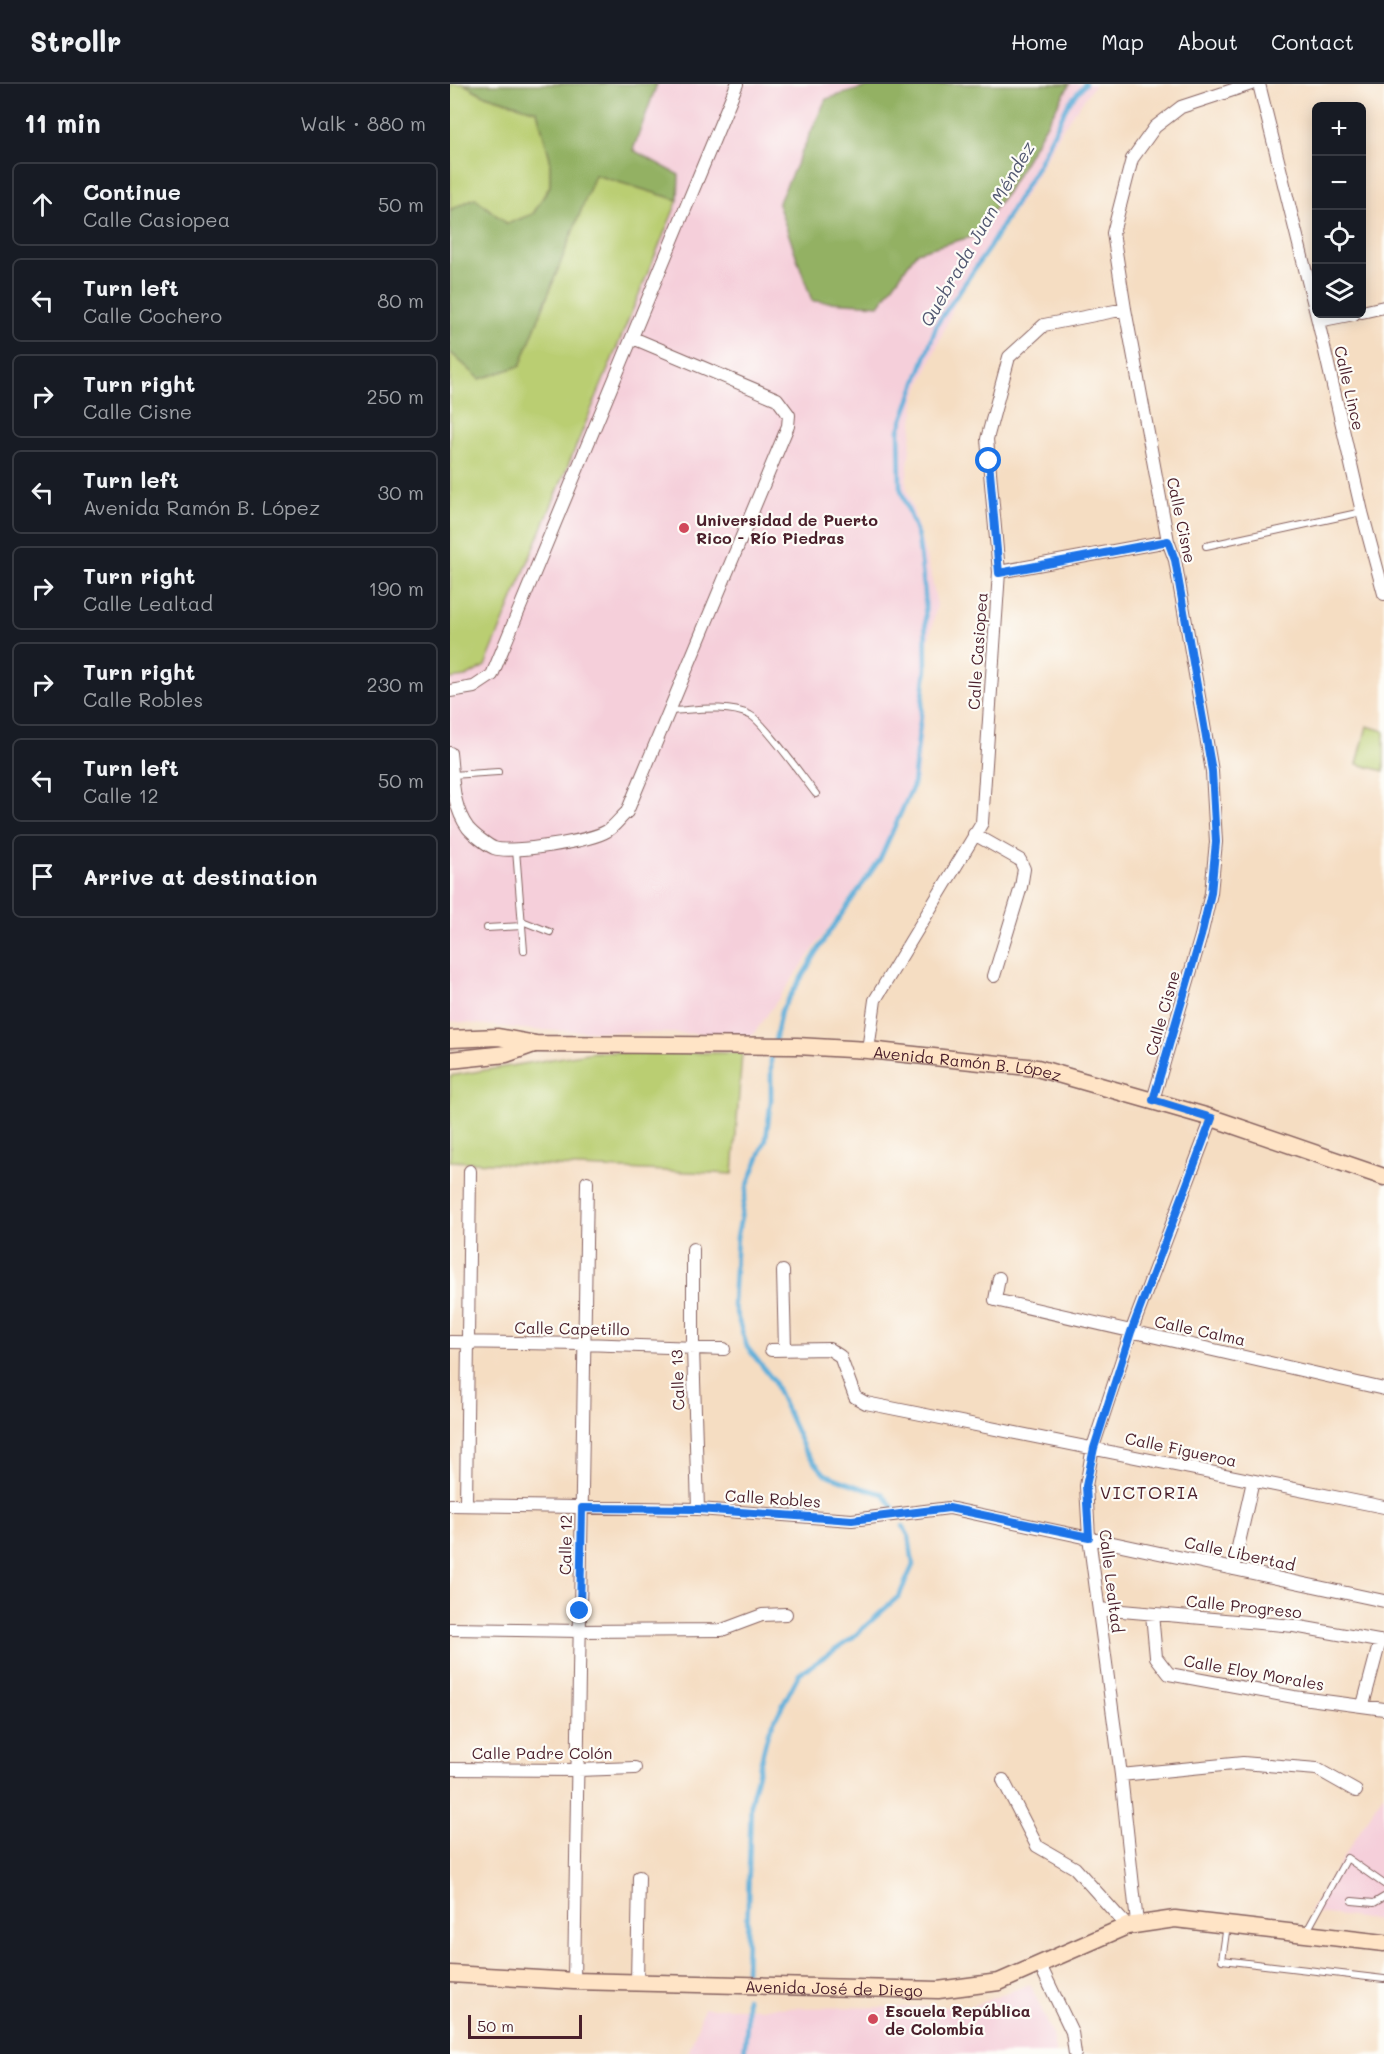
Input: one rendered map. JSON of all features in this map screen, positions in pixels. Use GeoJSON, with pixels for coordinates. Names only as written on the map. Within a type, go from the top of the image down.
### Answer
{"type":"FeatureCollection","features":[{"type":"Feature","properties":{"kind":"street"},"geometry":{"type":"LineString","coordinates":[[450,691],[474,687],[492,675],[737,84]]}},
{"type":"Feature","properties":{"kind":"street","name":"Calle Cisne"},"geometry":{"type":"LineString","coordinates":[[1153,1100],[1201,936],[1211,893],[1216,842],[1212,771],[1175,560],[1168,541],[1125,309],[1113,232],[1132,159],[1155,127],[1181,107],[1251,84]]}},
{"type":"Feature","properties":{"kind":"street","name":"Calle Lince"},"geometry":{"type":"LineString","coordinates":[[1259,84],[1318,321],[1362,512],[1384,594]]}},
{"type":"Feature","properties":{"kind":"street"},"geometry":{"type":"LineString","coordinates":[[1366,311],[1384,307]]}},
{"type":"Feature","properties":{"kind":"street","name":"Calle Casiopea"},"geometry":{"type":"LineString","coordinates":[[868,1050],[875,1000],[981,823],[999,573],[987,439],[1009,357],[1044,326],[1125,309]]}},
{"type":"Feature","properties":{"kind":"street"},"geometry":{"type":"LineString","coordinates":[[1318,321],[1333,318]]}},
{"type":"Feature","properties":{"kind":"street"},"geometry":{"type":"LineString","coordinates":[[450,753],[455,804],[469,829],[494,848],[541,847],[584,839],[606,832],[627,812],[788,426],[789,415],[777,399],[633,338]]}},
{"type":"Feature","properties":{"kind":"street"},"geometry":{"type":"LineString","coordinates":[[999,573],[1168,541]]}},
{"type":"Feature","properties":{"kind":"street"},"geometry":{"type":"LineString","coordinates":[[974,834],[1020,860],[1024,870],[993,976]]}},
{"type":"Feature","properties":{"kind":"street","name":"Avenida Ramón B. López"},"geometry":{"type":"LineString","coordinates":[[450,1039],[498,1037],[536,1044],[797,1046],[868,1050],[1037,1068],[1212,1118],[1384,1177]]}},
{"type":"Feature","properties":{"kind":"street","name":"Avenida Ramón B. López"},"geometry":{"type":"LineString","coordinates":[[450,1059],[506,1054],[536,1044]]}},
{"type":"Feature","properties":{"kind":"street","name":"Calle Lealtad"},"geometry":{"type":"LineString","coordinates":[[1132,1925],[1121,1775],[1089,1537],[1086,1486],[1094,1448],[1131,1332],[1212,1118]]}},
{"type":"Feature","properties":{"kind":"street"},"geometry":{"type":"LineString","coordinates":[[465,1505],[470,1170]]}},
{"type":"Feature","properties":{"kind":"street","name":"Calle 12"},"geometry":{"type":"LineString","coordinates":[[574,1981],[586,1182]]}},
{"type":"Feature","properties":{"kind":"street","name":"Calle 13"},"geometry":{"type":"LineString","coordinates":[[693,1249],[693,1348],[698,1509]]}},
{"type":"Feature","properties":{"kind":"street"},"geometry":{"type":"LineString","coordinates":[[771,1350],[785,1349],[783,1271]]}},
{"type":"Feature","properties":{"kind":"street","name":"Calle Calma"},"geometry":{"type":"LineString","coordinates":[[999,1278],[995,1300],[1384,1389]]}},
{"type":"Feature","properties":{"kind":"street","name":"Calle Capetillo"},"geometry":{"type":"LineString","coordinates":[[450,1342],[724,1349]]}},
{"type":"Feature","properties":{"kind":"street","name":"Calle Figueroa"},"geometry":{"type":"LineString","coordinates":[[785,1349],[829,1349],[840,1356],[855,1397],[866,1402],[1384,1507]]}},
{"type":"Feature","properties":{"kind":"street"},"geometry":{"type":"LineString","coordinates":[[1233,1569],[1253,1481]]}},
{"type":"Feature","properties":{"kind":"street","name":"Calle Robles"},"geometry":{"type":"LineString","coordinates":[[450,1505],[698,1509],[852,1520],[949,1508],[1089,1537]]}},
{"type":"Feature","properties":{"kind":"street","name":"Calle Libertad"},"geometry":{"type":"LineString","coordinates":[[1089,1537],[1384,1601]]}},
{"type":"Feature","properties":{"kind":"street","name":"Calle Progreso"},"geometry":{"type":"LineString","coordinates":[[1099,1609],[1294,1626],[1382,1642]]}},
{"type":"Feature","properties":{"kind":"street"},"geometry":{"type":"LineString","coordinates":[[450,1629],[722,1630],[762,1615],[786,1614]]}},
{"type":"Feature","properties":{"kind":"street","name":"Calle Eloy Morales"},"geometry":{"type":"LineString","coordinates":[[1152,1614],[1156,1657],[1169,1674],[1294,1697],[1384,1709]]}},
{"type":"Feature","properties":{"kind":"street"},"geometry":{"type":"LineString","coordinates":[[1363,1705],[1382,1642]]}},
{"type":"Feature","properties":{"kind":"street"},"geometry":{"type":"LineString","coordinates":[[1121,1775],[1242,1763],[1317,1768],[1356,1791]]}},
{"type":"Feature","properties":{"kind":"street","name":"Calle Padre Colón"},"geometry":{"type":"LineString","coordinates":[[450,1769],[635,1768]]}},
{"type":"Feature","properties":{"kind":"street"},"geometry":{"type":"LineString","coordinates":[[1003,1780],[1037,1846],[1074,1868],[1132,1925]]}},
{"type":"Feature","properties":{"kind":"street"},"geometry":{"type":"LineString","coordinates":[[637,1982],[639,1876]]}},
{"type":"Feature","properties":{"kind":"street","name":"Avenida José de Diego"},"geometry":{"type":"LineString","coordinates":[[450,1974],[574,1981],[938,1990],[999,1982],[1132,1925],[1175,1919],[1384,1943]]}},
{"type":"Feature","properties":{"kind":"street"},"geometry":{"type":"LineString","coordinates":[[1040,1965],[1072,2032],[1076,2054]]}},
{"type":"Feature","properties":{"kind":"lane"},"geometry":{"type":"LineString","coordinates":[[1206,546],[1362,512]]}},
{"type":"Feature","properties":{"kind":"lane"},"geometry":{"type":"LineString","coordinates":[[670,711],[730,709],[752,716],[816,794]]}},
{"type":"Feature","properties":{"kind":"lane"},"geometry":{"type":"LineString","coordinates":[[452,775],[498,772]]}},
{"type":"Feature","properties":{"kind":"lane"},"geometry":{"type":"LineString","coordinates":[[516,849],[524,951]]}},
{"type":"Feature","properties":{"kind":"lane"},"geometry":{"type":"LineString","coordinates":[[487,928],[522,923],[550,932]]}},
{"type":"Feature","properties":{"kind":"lane"},"geometry":{"type":"LineString","coordinates":[[1306,1934],[1347,1858],[1384,1884]]}},
{"type":"Feature","properties":{"kind":"lane"},"geometry":{"type":"LineString","coordinates":[[1352,1901],[1374,1903],[1384,1898]]}},
{"type":"Feature","properties":{"kind":"lane"},"geometry":{"type":"LineString","coordinates":[[1227,1925],[1222,1960],[1384,1979]]}},
{"type":"Feature","properties":{"kind":"shaded area","name":"Universidad de Puerto Rico - Río Piedras"},"geometry":{"type":"Polygon","coordinates":[[[450,84],[1095,84],[1063,128],[1027,192],[960,292],[916,396],[906,484],[937,605],[925,657],[924,714],[917,779],[885,848],[753,1035],[532,1030],[450,1021],[450,84]]]}},
{"type":"Feature","properties":{"kind":"shaded area"},"geometry":{"type":"Polygon","coordinates":[[[1384,1793],[1384,1921],[1309,1912],[1384,1793]]]}},
{"type":"Feature","properties":{"kind":"shaded area","name":"Escuela República de Colombia"},"geometry":{"type":"Polygon","coordinates":[[[1030,1984],[1051,2030],[1056,2054],[688,2054],[704,2008],[969,2007],[1030,1984]]]}},
{"type":"Feature","properties":{"kind":"green space"},"geometry":{"type":"Polygon","coordinates":[[[450,84],[464,84],[482,94],[537,111],[550,158],[550,186],[533,214],[507,224],[475,198],[450,210],[450,84]]]}},
{"type":"Feature","properties":{"kind":"green space"},"geometry":{"type":"Polygon","coordinates":[[[464,84],[657,84],[633,150],[679,175],[678,200],[595,175],[520,366],[480,379],[450,352],[450,210],[475,198],[507,224],[533,214],[550,186],[550,158],[537,111],[482,94],[464,84]]]}},
{"type":"Feature","properties":{"kind":"green space"},"geometry":{"type":"Polygon","coordinates":[[[876,84],[1070,84],[1007,192],[974,236],[917,252],[879,305],[812,301],[778,204],[826,99],[876,84]]]}},
{"type":"Feature","properties":{"kind":"green space"},"geometry":{"type":"Polygon","coordinates":[[[595,174],[678,200],[485,666],[466,677],[450,679],[450,352],[480,379],[520,366],[595,174]]]}},
{"type":"Feature","properties":{"kind":"green space"},"geometry":{"type":"Polygon","coordinates":[[[1367,726],[1384,731],[1384,771],[1357,764],[1367,726]]]}},
{"type":"Feature","properties":{"kind":"green space"},"geometry":{"type":"Polygon","coordinates":[[[594,1052],[742,1053],[733,1174],[450,1161],[450,1076],[594,1052]]]}},
{"type":"Feature","properties":{"kind":"waterway","name":"Quebrada Juan Méndez"},"geometry":{"type":"LineString","coordinates":[[775,1041],[781,1011],[828,934],[880,859],[913,786],[926,669],[925,595],[918,537],[900,487],[899,430],[937,324],[989,248],[1038,165],[1068,104],[1085,84]]}},
{"type":"Feature","properties":{"kind":"waterway","name":"Quebrada Juan Méndez"},"geometry":{"type":"LineString","coordinates":[[773,1049],[771,1100],[766,1139],[747,1187],[737,1237],[733,1303],[747,1347],[773,1380],[805,1451],[825,1474],[883,1494],[895,1510]]}},
{"type":"Feature","properties":{"kind":"waterway","name":"Quebrada Juan Méndez"},"geometry":{"type":"LineString","coordinates":[[746,1971],[751,1800],[768,1733],[799,1674],[851,1639],[899,1596],[913,1565],[909,1537],[903,1526]]}},
{"type":"Feature","properties":{"kind":"waterway","name":"Quebrada Juan Méndez"},"geometry":{"type":"LineString","coordinates":[[744,2054],[747,1999]]}},
{"type":"Feature","properties":{"kind":"place","name":"Universidad de Puerto Rico - Río Piedras"},"geometry":{"type":"Point","coordinates":[684,528]}},
{"type":"Feature","properties":{"kind":"place","name":"Escuela República de Colombia"},"geometry":{"type":"Point","coordinates":[873,2019]}},
{"type":"Feature","properties":{"kind":"district","name":"VICTORIA"},"geometry":{"type":"Point","coordinates":[1150,1492]}},
{"type":"Feature","properties":{"kind":"route"},"geometry":{"type":"LineString","coordinates":[[580,1611],[582,1508],[698,1509],[852,1520],[949,1508],[1089,1537],[1086,1486],[1094,1448],[1131,1332],[1212,1118],[1153,1100],[1201,936],[1211,893],[1216,842],[1212,771],[1175,560],[1168,541],[999,573],[989,461]]}}]}
